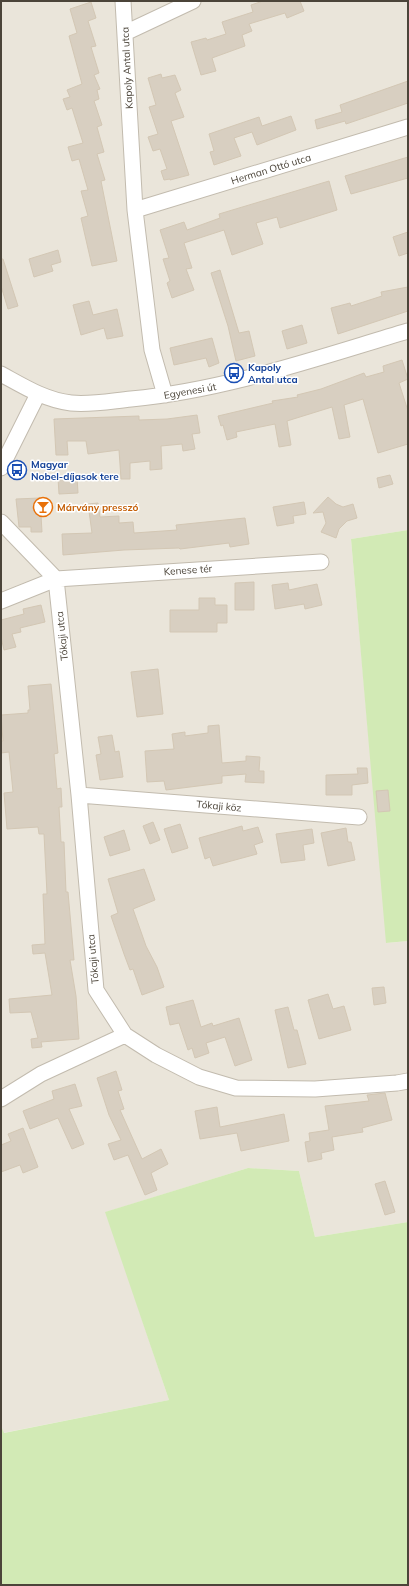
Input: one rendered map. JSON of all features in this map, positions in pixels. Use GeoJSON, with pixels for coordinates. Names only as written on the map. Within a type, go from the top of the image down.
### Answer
{"type":"FeatureCollection","features":[{"type":"Feature","properties":{"kind":"street","name":"Kapoly Antal utca"},"geometry":{"type":"LineString","coordinates":[[123,1],[134,210],[152,350],[165,395]]}},
{"type":"Feature","properties":{"kind":"street"},"geometry":{"type":"LineString","coordinates":[[125,33],[193,1]]}},
{"type":"Feature","properties":{"kind":"street","name":"Herman Ottó utca"},"geometry":{"type":"LineString","coordinates":[[134,210],[408,127]]}},
{"type":"Feature","properties":{"kind":"street","name":"Egyenesi út"},"geometry":{"type":"LineString","coordinates":[[1,374],[38,394],[70,403],[95,403],[165,395],[224,385],[408,331]]}},
{"type":"Feature","properties":{"kind":"street"},"geometry":{"type":"LineString","coordinates":[[1,468],[38,394]]}},
{"type":"Feature","properties":{"kind":"street"},"geometry":{"type":"LineString","coordinates":[[1,522],[56,579]]}},
{"type":"Feature","properties":{"kind":"street","name":"Kenese tér"},"geometry":{"type":"LineString","coordinates":[[1,601],[56,579],[321,562]]}},
{"type":"Feature","properties":{"kind":"street","name":"Tókaji utca"},"geometry":{"type":"LineString","coordinates":[[56,579],[96,990],[125,1035],[156,1055],[199,1077],[236,1088],[315,1089],[408,1081]]}},
{"type":"Feature","properties":{"kind":"street","name":"Tókaji köz"},"geometry":{"type":"LineString","coordinates":[[78,794],[358,817]]}},
{"type":"Feature","properties":{"kind":"street"},"geometry":{"type":"LineString","coordinates":[[1,1099],[41,1074],[125,1035]]}},
{"type":"Feature","properties":{"kind":"shaded area"},"geometry":{"type":"Polygon","coordinates":[[[1,1],[408,1],[408,530],[351,539],[387,943],[408,941],[408,1222],[315,1237],[299,1171],[248,1168],[106,1212],[169,1400],[3,1433],[1,1426],[1,1]]]}},
{"type":"Feature","properties":{"kind":"green space"},"geometry":{"type":"Polygon","coordinates":[[[408,530],[408,941],[386,943],[351,539],[408,530]]]}},
{"type":"Feature","properties":{"kind":"green space"},"geometry":{"type":"Polygon","coordinates":[[[248,1168],[299,1171],[315,1237],[408,1222],[408,1585],[1,1585],[1,1426],[4,1433],[169,1400],[105,1212],[248,1168]]]}},
{"type":"Feature","properties":{"kind":"building"},"geometry":{"type":"Polygon","coordinates":[[[263,1],[300,1],[304,11],[287,18],[285,13],[249,24],[252,31],[242,35],[245,46],[212,58],[216,71],[201,75],[191,42],[206,38],[207,40],[226,34],[222,22],[253,12],[251,5],[263,1]]]}},
{"type":"Feature","properties":{"kind":"building"},"geometry":{"type":"Polygon","coordinates":[[[91,2],[96,18],[88,21],[96,46],[91,47],[99,73],[94,75],[100,89],[97,90],[99,99],[94,101],[102,125],[97,127],[104,152],[97,154],[105,180],[101,181],[117,261],[92,266],[81,218],[88,216],[81,191],[88,190],[79,159],[72,161],[68,147],[83,143],[72,108],[67,110],[63,99],[70,97],[67,90],[82,84],[69,36],[77,33],[70,9],[91,2]]]}},
{"type":"Feature","properties":{"kind":"building"},"geometry":{"type":"Polygon","coordinates":[[[161,74],[162,78],[175,75],[181,90],[175,93],[184,117],[171,121],[189,175],[170,180],[164,180],[161,171],[167,169],[160,149],[153,151],[148,137],[158,134],[149,107],[156,105],[148,78],[161,74]]]}},
{"type":"Feature","properties":{"kind":"building"},"geometry":{"type":"Polygon","coordinates":[[[408,81],[408,103],[346,124],[345,121],[317,129],[315,120],[342,112],[340,105],[408,81]]]}},
{"type":"Feature","properties":{"kind":"building"},"geometry":{"type":"Polygon","coordinates":[[[291,116],[296,130],[257,145],[252,132],[234,138],[241,156],[214,165],[210,152],[214,151],[209,134],[259,117],[262,126],[291,116]]]}},
{"type":"Feature","properties":{"kind":"building"},"geometry":{"type":"Polygon","coordinates":[[[408,157],[408,178],[351,194],[345,176],[408,157]]]}},
{"type":"Feature","properties":{"kind":"building"},"geometry":{"type":"Polygon","coordinates":[[[329,181],[337,210],[280,228],[277,217],[256,223],[263,244],[232,255],[224,230],[184,243],[192,268],[186,269],[194,290],[172,298],[167,283],[170,281],[163,259],[169,258],[160,230],[184,222],[187,230],[220,218],[219,214],[329,181]]]}},
{"type":"Feature","properties":{"kind":"building"},"geometry":{"type":"Polygon","coordinates":[[[408,232],[408,253],[399,256],[393,237],[408,232]]]}},
{"type":"Feature","properties":{"kind":"building"},"geometry":{"type":"Polygon","coordinates":[[[58,250],[61,262],[51,265],[53,271],[34,277],[29,259],[58,250]]]}},
{"type":"Feature","properties":{"kind":"building"},"geometry":{"type":"Polygon","coordinates":[[[1,259],[3,259],[18,306],[8,309],[1,286],[1,259]]]}},
{"type":"Feature","properties":{"kind":"building"},"geometry":{"type":"Polygon","coordinates":[[[220,270],[239,333],[249,331],[255,356],[236,361],[228,326],[211,273],[220,270]]]}},
{"type":"Feature","properties":{"kind":"building"},"geometry":{"type":"Polygon","coordinates":[[[408,287],[408,311],[338,334],[331,308],[350,303],[351,306],[382,296],[381,292],[408,287]]]}},
{"type":"Feature","properties":{"kind":"building"},"geometry":{"type":"Polygon","coordinates":[[[89,301],[93,315],[117,309],[123,336],[107,339],[104,328],[81,335],[73,305],[89,301]]]}},
{"type":"Feature","properties":{"kind":"building"},"geometry":{"type":"Polygon","coordinates":[[[302,325],[307,343],[287,349],[282,331],[302,325]]]}},
{"type":"Feature","properties":{"kind":"building"},"geometry":{"type":"Polygon","coordinates":[[[212,338],[219,363],[209,367],[206,358],[174,365],[170,348],[212,338]]]}},
{"type":"Feature","properties":{"kind":"building"},"geometry":{"type":"Polygon","coordinates":[[[402,360],[408,379],[399,383],[408,411],[408,444],[378,453],[363,399],[344,405],[350,437],[339,439],[332,407],[287,421],[291,445],[279,447],[275,424],[236,432],[237,437],[227,440],[223,425],[221,426],[218,416],[273,403],[272,401],[298,397],[297,395],[321,389],[364,373],[366,377],[384,372],[383,366],[402,360]]]}},
{"type":"Feature","properties":{"kind":"building"},"geometry":{"type":"Polygon","coordinates":[[[197,415],[200,433],[192,434],[195,449],[183,451],[182,444],[161,446],[162,469],[150,470],[150,461],[130,463],[130,479],[121,479],[119,450],[88,454],[86,441],[67,441],[68,455],[56,455],[54,419],[139,416],[139,420],[167,419],[197,415]]]}},
{"type":"Feature","properties":{"kind":"building"},"geometry":{"type":"Polygon","coordinates":[[[390,475],[393,484],[379,488],[377,478],[390,475]]]}},
{"type":"Feature","properties":{"kind":"building"},"geometry":{"type":"Polygon","coordinates":[[[77,477],[78,493],[59,494],[58,478],[77,477]]]}},
{"type":"Feature","properties":{"kind":"building"},"geometry":{"type":"Polygon","coordinates":[[[328,497],[336,504],[343,507],[353,504],[357,518],[347,521],[339,529],[336,538],[321,532],[326,523],[323,512],[313,513],[328,497]]]}},
{"type":"Feature","properties":{"kind":"building"},"geometry":{"type":"Polygon","coordinates":[[[40,498],[42,532],[31,532],[31,527],[19,527],[16,499],[40,498]]]}},
{"type":"Feature","properties":{"kind":"building"},"geometry":{"type":"Polygon","coordinates":[[[304,502],[306,514],[293,516],[294,523],[277,526],[273,507],[304,502]]]}},
{"type":"Feature","properties":{"kind":"building"},"geometry":{"type":"Polygon","coordinates":[[[98,503],[100,517],[119,516],[119,523],[133,522],[134,533],[177,530],[176,525],[245,518],[249,544],[230,547],[229,543],[180,549],[124,550],[63,555],[62,534],[92,533],[88,504],[98,503]]]}},
{"type":"Feature","properties":{"kind":"building"},"geometry":{"type":"Polygon","coordinates":[[[254,582],[254,610],[235,610],[235,583],[254,582]]]}},
{"type":"Feature","properties":{"kind":"building"},"geometry":{"type":"Polygon","coordinates":[[[288,583],[289,590],[317,584],[322,605],[305,609],[304,604],[275,609],[272,585],[288,583]]]}},
{"type":"Feature","properties":{"kind":"building"},"geometry":{"type":"Polygon","coordinates":[[[199,598],[215,598],[215,605],[227,605],[227,623],[217,623],[217,632],[170,632],[170,610],[199,610],[199,598]]]}},
{"type":"Feature","properties":{"kind":"building"},"geometry":{"type":"Polygon","coordinates":[[[41,605],[45,622],[20,628],[21,632],[12,634],[16,647],[4,650],[1,637],[1,620],[24,614],[23,609],[41,605]]]}},
{"type":"Feature","properties":{"kind":"building"},"geometry":{"type":"Polygon","coordinates":[[[158,669],[163,714],[137,717],[131,672],[158,669]]]}},
{"type":"Feature","properties":{"kind":"building"},"geometry":{"type":"Polygon","coordinates":[[[51,684],[58,753],[54,754],[57,789],[61,788],[62,807],[59,807],[61,842],[64,842],[66,892],[68,892],[74,960],[70,960],[76,996],[79,1039],[41,1042],[42,1047],[32,1048],[31,1039],[38,1038],[31,1012],[10,1013],[9,999],[52,995],[45,953],[33,954],[32,945],[45,944],[43,894],[47,894],[44,834],[39,834],[38,827],[7,829],[4,793],[13,792],[9,752],[1,753],[1,741],[3,741],[1,715],[28,713],[28,710],[30,710],[28,686],[51,684]]]}},
{"type":"Feature","properties":{"kind":"building"},"geometry":{"type":"Polygon","coordinates":[[[219,725],[222,763],[246,761],[246,756],[260,757],[259,771],[264,771],[264,783],[245,782],[246,774],[222,776],[222,783],[166,790],[164,781],[147,782],[145,751],[174,749],[172,734],[185,732],[185,736],[208,733],[208,726],[219,725]]]}},
{"type":"Feature","properties":{"kind":"building"},"geometry":{"type":"Polygon","coordinates":[[[112,735],[115,752],[119,751],[123,777],[100,780],[96,755],[101,754],[98,737],[112,735]]]}},
{"type":"Feature","properties":{"kind":"building"},"geometry":{"type":"Polygon","coordinates":[[[357,768],[367,768],[368,783],[352,785],[352,795],[326,795],[326,775],[358,774],[357,768]]]}},
{"type":"Feature","properties":{"kind":"building"},"geometry":{"type":"Polygon","coordinates":[[[388,790],[390,811],[378,812],[376,791],[388,790]]]}},
{"type":"Feature","properties":{"kind":"building"},"geometry":{"type":"Polygon","coordinates":[[[153,822],[160,840],[150,844],[143,826],[153,822]]]}},
{"type":"Feature","properties":{"kind":"building"},"geometry":{"type":"Polygon","coordinates":[[[180,824],[188,848],[172,853],[164,829],[180,824]]]}},
{"type":"Feature","properties":{"kind":"building"},"geometry":{"type":"Polygon","coordinates":[[[242,826],[243,831],[258,827],[263,842],[254,845],[257,854],[213,866],[210,857],[205,859],[199,838],[242,826]]]}},
{"type":"Feature","properties":{"kind":"building"},"geometry":{"type":"Polygon","coordinates":[[[346,828],[348,842],[351,842],[355,860],[328,866],[321,833],[346,828]]]}},
{"type":"Feature","properties":{"kind":"building"},"geometry":{"type":"Polygon","coordinates":[[[312,829],[314,843],[303,845],[305,860],[281,863],[276,834],[312,829]]]}},
{"type":"Feature","properties":{"kind":"building"},"geometry":{"type":"Polygon","coordinates":[[[124,830],[130,850],[110,856],[104,837],[124,830]]]}},
{"type":"Feature","properties":{"kind":"building"},"geometry":{"type":"Polygon","coordinates":[[[144,869],[155,900],[133,909],[146,946],[157,967],[164,987],[142,995],[133,969],[130,970],[111,916],[118,913],[108,879],[144,869]]]}},
{"type":"Feature","properties":{"kind":"building"},"geometry":{"type":"Polygon","coordinates":[[[384,987],[386,1003],[374,1005],[372,988],[384,987]]]}},
{"type":"Feature","properties":{"kind":"building"},"geometry":{"type":"Polygon","coordinates":[[[328,994],[333,1009],[344,1006],[351,1030],[319,1039],[308,1000],[328,994]]]}},
{"type":"Feature","properties":{"kind":"building"},"geometry":{"type":"Polygon","coordinates":[[[193,1000],[201,1027],[212,1023],[213,1026],[239,1018],[252,1060],[235,1066],[225,1037],[206,1043],[209,1053],[195,1058],[192,1048],[188,1050],[179,1023],[170,1025],[166,1007],[193,1000]]]}},
{"type":"Feature","properties":{"kind":"building"},"geometry":{"type":"Polygon","coordinates":[[[288,1007],[294,1030],[297,1030],[306,1064],[288,1068],[275,1010],[288,1007]]]}},
{"type":"Feature","properties":{"kind":"building"},"geometry":{"type":"Polygon","coordinates":[[[116,1071],[122,1090],[118,1091],[124,1109],[120,1110],[142,1159],[161,1149],[168,1164],[151,1173],[157,1190],[145,1195],[128,1155],[114,1160],[108,1144],[121,1140],[109,1115],[97,1078],[116,1071]]]}},
{"type":"Feature","properties":{"kind":"building"},"geometry":{"type":"Polygon","coordinates":[[[75,1084],[82,1106],[69,1109],[84,1144],[72,1149],[58,1118],[30,1129],[23,1111],[54,1099],[52,1091],[75,1084]]]}},
{"type":"Feature","properties":{"kind":"building"},"geometry":{"type":"Polygon","coordinates":[[[385,1093],[392,1120],[362,1128],[363,1132],[332,1137],[334,1150],[321,1153],[322,1159],[308,1162],[305,1142],[310,1141],[309,1133],[329,1130],[325,1106],[369,1101],[367,1095],[385,1093]]]}},
{"type":"Feature","properties":{"kind":"building"},"geometry":{"type":"Polygon","coordinates":[[[217,1107],[220,1127],[284,1114],[289,1141],[241,1151],[237,1133],[200,1139],[195,1111],[217,1107]]]}},
{"type":"Feature","properties":{"kind":"building"},"geometry":{"type":"Polygon","coordinates":[[[23,1128],[38,1167],[23,1173],[20,1165],[1,1172],[1,1145],[11,1141],[8,1134],[23,1128]]]}},
{"type":"Feature","properties":{"kind":"building"},"geometry":{"type":"Polygon","coordinates":[[[385,1181],[395,1212],[385,1215],[375,1184],[385,1181]]]}},
{"type":"Feature","properties":{"kind":"place","name":"Kapoly Antal utca"},"geometry":{"type":"Point","coordinates":[234,373]}},
{"type":"Feature","properties":{"kind":"place","name":"Magyar Nobel-díjasok tere"},"geometry":{"type":"Point","coordinates":[17,470]}},
{"type":"Feature","properties":{"kind":"place","name":"Márvány presszó"},"geometry":{"type":"Point","coordinates":[43,507]}}]}
